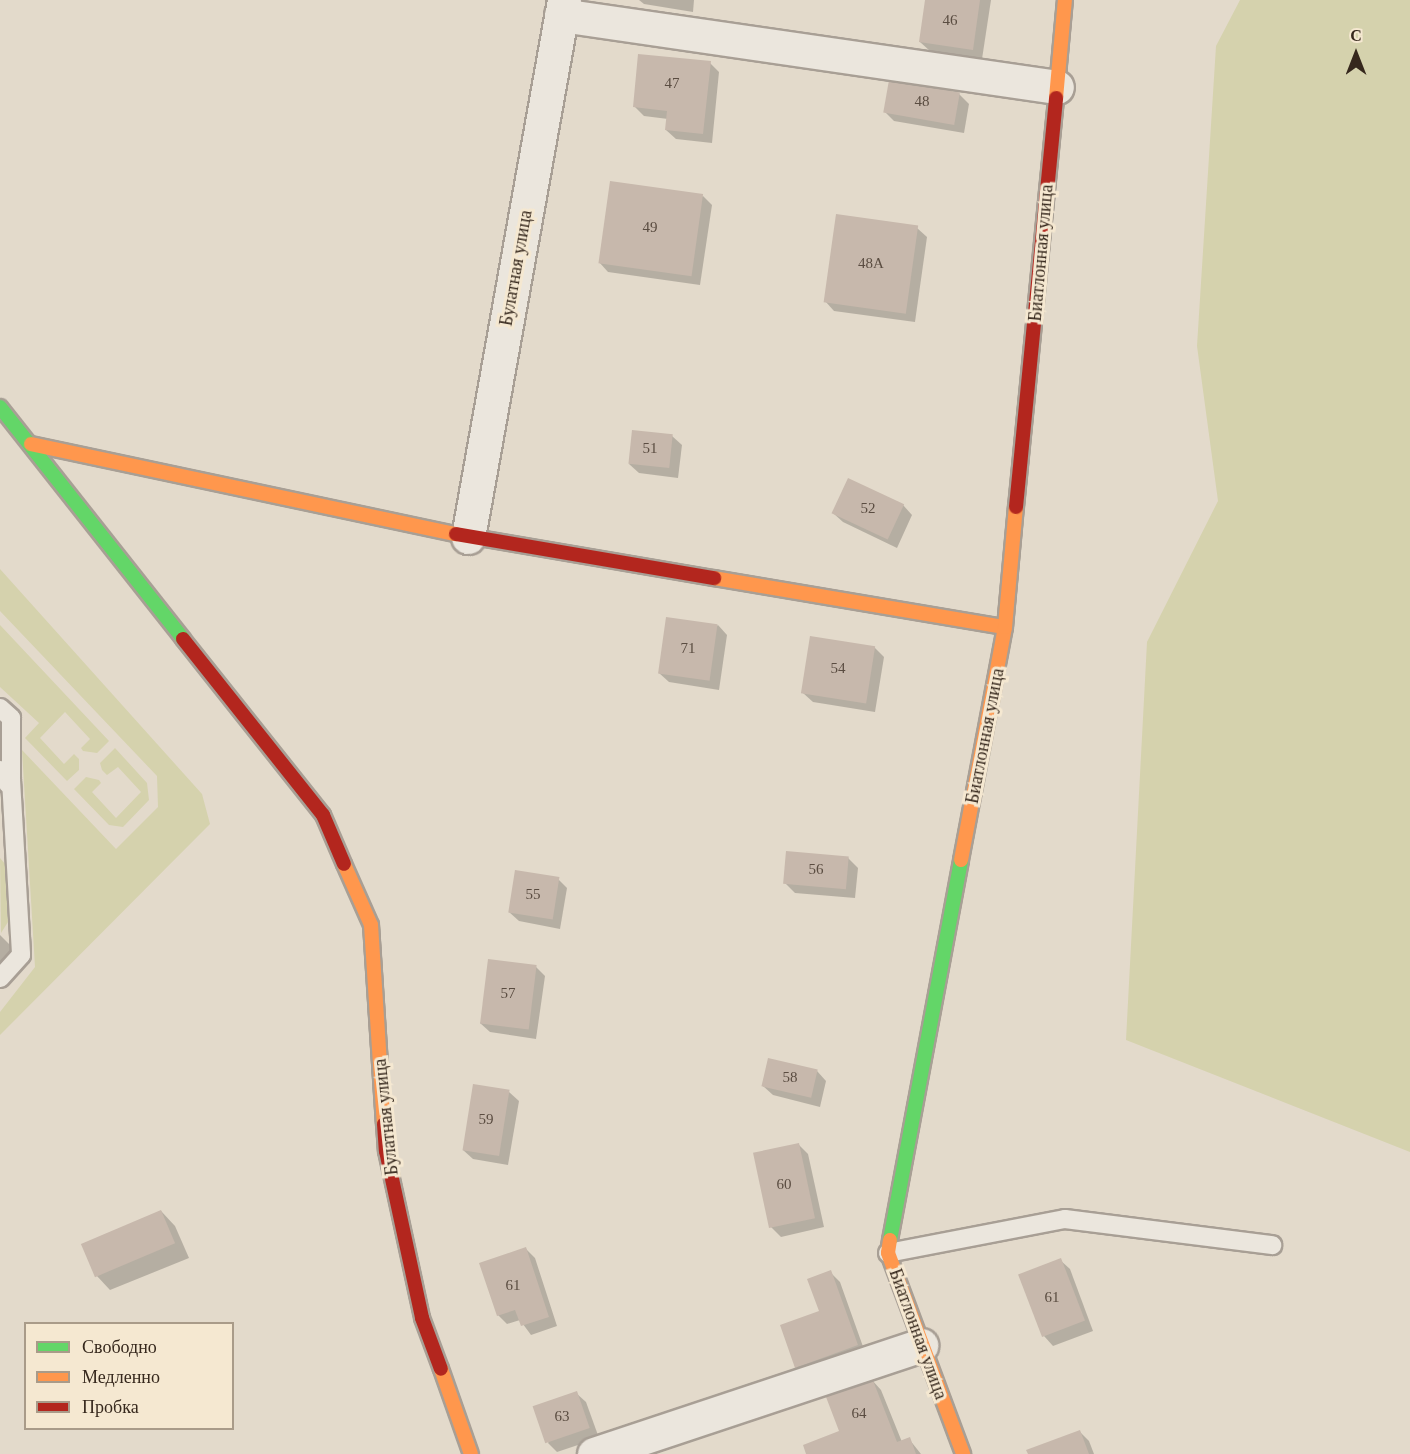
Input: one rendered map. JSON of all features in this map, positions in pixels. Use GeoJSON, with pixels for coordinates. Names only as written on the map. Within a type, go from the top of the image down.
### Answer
{"type":"FeatureCollection","features":[{"type":"Feature","properties":{"kind":"street","name":"Биатлонная улица"},"geometry":{"type":"LineString","coordinates":[[963,1454],[888,1253],[1005,627],[1065,0]]}},
{"type":"Feature","properties":{"kind":"street"},"geometry":{"type":"LineString","coordinates":[[563,8],[1057,87]]}},
{"type":"Feature","properties":{"kind":"street","name":"Булатная улица"},"geometry":{"type":"LineString","coordinates":[[468,537],[563,8]]}},
{"type":"Feature","properties":{"kind":"street","name":"Булатная улица"},"geometry":{"type":"LineString","coordinates":[[0,407],[322,815],[371,925],[386,1151],[422,1318],[471,1454]]}},
{"type":"Feature","properties":{"kind":"street"},"geometry":{"type":"LineString","coordinates":[[31,444],[468,537],[1005,627]]}},
{"type":"Feature","properties":{"kind":"street"},"geometry":{"type":"LineString","coordinates":[[594,1454],[921,1345]]}},
{"type":"Feature","properties":{"kind":"lane"},"geometry":{"type":"LineString","coordinates":[[0,708],[11,718],[4,781],[21,955],[0,978]]}},
{"type":"Feature","properties":{"kind":"lane"},"geometry":{"type":"LineString","coordinates":[[888,1253],[1065,1219],[1272,1245]]}},
{"type":"Feature","properties":{"kind":"shaded area"},"geometry":{"type":"Polygon","coordinates":[[[1240,0],[1410,0],[1410,1152],[1126,1040],[1147,642],[1218,501],[1197,346],[1216,46],[1240,0]]]}},
{"type":"Feature","properties":{"kind":"shaded area"},"geometry":{"type":"Polygon","coordinates":[[[0,569],[202,794],[210,824],[0,1035],[0,1012],[35,967],[22,750],[116,849],[158,807],[157,776],[0,611],[0,569]]]}},
{"type":"Feature","properties":{"kind":"shaded area"},"geometry":{"type":"Polygon","coordinates":[[[0,625],[109,741],[97,753],[83,751],[81,748],[90,739],[65,712],[40,738],[64,764],[74,754],[79,759],[79,770],[67,781],[25,738],[39,723],[0,687],[0,625]]]}},
{"type":"Feature","properties":{"kind":"shaded area"},"geometry":{"type":"Polygon","coordinates":[[[115,748],[147,783],[149,800],[123,827],[109,825],[74,789],[86,777],[99,780],[101,783],[92,792],[116,818],[141,792],[118,767],[107,775],[102,770],[100,763],[115,748]]]}},
{"type":"Feature","properties":{"kind":"shaded area"},"geometry":{"type":"Polygon","coordinates":[[[0,858],[6,865],[8,922],[1,933],[0,858]]]}},
{"type":"Feature","properties":{"kind":"building"},"geometry":{"type":"Polygon","coordinates":[[[925,0],[980,0],[973,50],[919,42],[925,0]]]}},
{"type":"Feature","properties":{"kind":"building"},"geometry":{"type":"Polygon","coordinates":[[[638,54],[711,61],[703,134],[665,130],[667,111],[633,107],[638,54]]]}},
{"type":"Feature","properties":{"kind":"building"},"geometry":{"type":"Polygon","coordinates":[[[889,80],[960,93],[954,125],[883,112],[889,80]]]}},
{"type":"Feature","properties":{"kind":"building"},"geometry":{"type":"Polygon","coordinates":[[[610,181],[703,194],[692,276],[598,263],[610,181]]]}},
{"type":"Feature","properties":{"kind":"building"},"geometry":{"type":"Polygon","coordinates":[[[836,214],[918,226],[906,314],[824,302],[836,214]]]}},
{"type":"Feature","properties":{"kind":"building"},"geometry":{"type":"Polygon","coordinates":[[[632,430],[673,434],[669,468],[628,464],[632,430]]]}},
{"type":"Feature","properties":{"kind":"building"},"geometry":{"type":"Polygon","coordinates":[[[848,478],[904,504],[888,540],[832,513],[848,478]]]}},
{"type":"Feature","properties":{"kind":"building"},"geometry":{"type":"Polygon","coordinates":[[[666,617],[717,624],[710,681],[658,673],[666,617]]]}},
{"type":"Feature","properties":{"kind":"building"},"geometry":{"type":"Polygon","coordinates":[[[810,636],[875,646],[866,704],[801,693],[810,636]]]}},
{"type":"Feature","properties":{"kind":"building"},"geometry":{"type":"Polygon","coordinates":[[[786,851],[849,856],[846,889],[783,884],[786,851]]]}},
{"type":"Feature","properties":{"kind":"building"},"geometry":{"type":"Polygon","coordinates":[[[515,870],[559,877],[553,920],[508,912],[515,870]]]}},
{"type":"Feature","properties":{"kind":"building"},"geometry":{"type":"Polygon","coordinates":[[[488,959],[537,965],[529,1029],[480,1024],[488,959]]]}},
{"type":"Feature","properties":{"kind":"building"},"geometry":{"type":"Polygon","coordinates":[[[768,1058],[818,1069],[811,1098],[761,1086],[768,1058]]]}},
{"type":"Feature","properties":{"kind":"building"},"geometry":{"type":"Polygon","coordinates":[[[473,1084],[510,1090],[499,1156],[463,1150],[473,1084]]]}},
{"type":"Feature","properties":{"kind":"building"},"geometry":{"type":"Polygon","coordinates":[[[799,1143],[815,1218],[769,1228],[753,1153],[799,1143]]]}},
{"type":"Feature","properties":{"kind":"building"},"geometry":{"type":"Polygon","coordinates":[[[161,1210],[175,1243],[95,1277],[81,1244],[161,1210]]]}},
{"type":"Feature","properties":{"kind":"building"},"geometry":{"type":"Polygon","coordinates":[[[526,1247],[549,1317],[521,1326],[515,1310],[497,1316],[479,1263],[526,1247]]]}},
{"type":"Feature","properties":{"kind":"building"},"geometry":{"type":"Polygon","coordinates":[[[1061,1258],[1085,1321],[1042,1337],[1018,1274],[1061,1258]]]}},
{"type":"Feature","properties":{"kind":"building"},"geometry":{"type":"Polygon","coordinates":[[[831,1270],[858,1345],[795,1368],[780,1325],[819,1311],[807,1279],[831,1270]]]}},
{"type":"Feature","properties":{"kind":"building"},"geometry":{"type":"Polygon","coordinates":[[[872,1378],[897,1442],[910,1437],[916,1454],[806,1454],[803,1445],[839,1431],[826,1397],[872,1378]]]}},
{"type":"Feature","properties":{"kind":"building"},"geometry":{"type":"Polygon","coordinates":[[[577,1391],[590,1428],[545,1443],[533,1406],[577,1391]]]}},
{"type":"Feature","properties":{"kind":"building"},"geometry":{"type":"Polygon","coordinates":[[[1080,1430],[1089,1454],[1028,1454],[1026,1450],[1080,1430]]]}},
{"type":"Feature","properties":{"kind":"traffic: fast"},"geometry":{"type":"LineString","coordinates":[[0,407],[183,639]]}},
{"type":"Feature","properties":{"kind":"traffic: fast"},"geometry":{"type":"LineString","coordinates":[[890,1240],[961,860]]}},
{"type":"Feature","properties":{"kind":"traffic: slow"},"geometry":{"type":"LineString","coordinates":[[1056,98],[1065,0]]}},
{"type":"Feature","properties":{"kind":"traffic: slow"},"geometry":{"type":"LineString","coordinates":[[31,444],[456,534]]}},
{"type":"Feature","properties":{"kind":"traffic: slow"},"geometry":{"type":"LineString","coordinates":[[961,860],[1005,627],[1016,507]]}},
{"type":"Feature","properties":{"kind":"traffic: slow"},"geometry":{"type":"LineString","coordinates":[[714,578],[1005,627]]}},
{"type":"Feature","properties":{"kind":"traffic: slow"},"geometry":{"type":"LineString","coordinates":[[344,864],[371,925],[384,1124]]}},
{"type":"Feature","properties":{"kind":"traffic: slow"},"geometry":{"type":"LineString","coordinates":[[890,1240],[888,1253],[963,1454]]}},
{"type":"Feature","properties":{"kind":"traffic: slow"},"geometry":{"type":"LineString","coordinates":[[441,1369],[471,1454]]}},
{"type":"Feature","properties":{"kind":"traffic: jam"},"geometry":{"type":"LineString","coordinates":[[1016,507],[1056,98]]}},
{"type":"Feature","properties":{"kind":"traffic: jam"},"geometry":{"type":"LineString","coordinates":[[456,534],[714,578]]}},
{"type":"Feature","properties":{"kind":"traffic: jam"},"geometry":{"type":"LineString","coordinates":[[183,639],[323,815],[344,864]]}},
{"type":"Feature","properties":{"kind":"traffic: jam"},"geometry":{"type":"LineString","coordinates":[[384,1124],[386,1151],[422,1318],[441,1369]]}}]}
